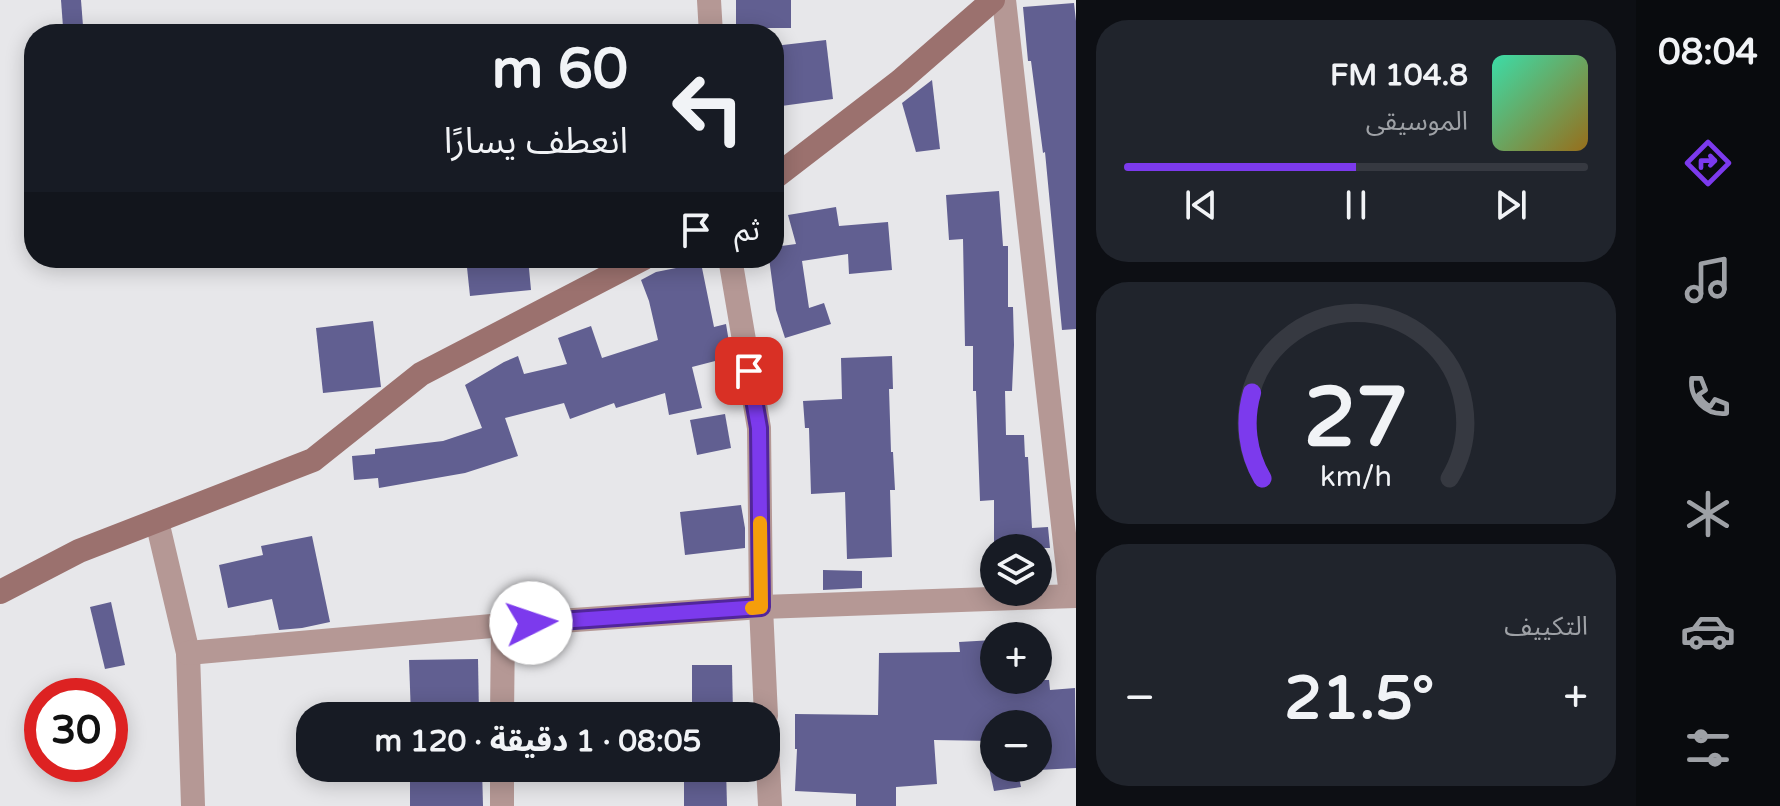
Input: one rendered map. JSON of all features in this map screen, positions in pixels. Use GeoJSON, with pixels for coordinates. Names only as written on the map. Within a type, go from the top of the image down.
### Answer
{"type":"FeatureCollection","features":[{"type":"Feature","properties":{"kind":"street"},"geometry":{"type":"LineString","coordinates":[[709,0],[710,24]]}},
{"type":"Feature","properties":{"kind":"street"},"geometry":{"type":"LineString","coordinates":[[784,170],[900,81],[993,0]]}},
{"type":"Feature","properties":{"kind":"street"},"geometry":{"type":"LineString","coordinates":[[188,653],[503,625],[761,607],[1074,596],[1004,0]]}},
{"type":"Feature","properties":{"kind":"street"},"geometry":{"type":"LineString","coordinates":[[0,592],[79,551],[313,460],[421,374],[625,268]]}},
{"type":"Feature","properties":{"kind":"street"},"geometry":{"type":"LineString","coordinates":[[732,268],[759,428],[765,702]]}},
{"type":"Feature","properties":{"kind":"street"},"geometry":{"type":"LineString","coordinates":[[157,521],[188,653],[193,806]]}},
{"type":"Feature","properties":{"kind":"street"},"geometry":{"type":"LineString","coordinates":[[502,702],[503,625]]}},
{"type":"Feature","properties":{"kind":"street"},"geometry":{"type":"LineString","coordinates":[[502,782],[502,806]]}},
{"type":"Feature","properties":{"kind":"street"},"geometry":{"type":"LineString","coordinates":[[769,782],[770,806]]}},
{"type":"Feature","properties":{"kind":"building"},"geometry":{"type":"Polygon","coordinates":[[[61,0],[81,0],[83,24],[63,24],[61,0]]]}},
{"type":"Feature","properties":{"kind":"building"},"geometry":{"type":"Polygon","coordinates":[[[736,0],[791,0],[791,28],[784,28],[784,24],[736,24],[736,0]]]}},
{"type":"Feature","properties":{"kind":"building"},"geometry":{"type":"Polygon","coordinates":[[[1074,3],[1076,329],[1062,330],[1045,152],[1031,61],[1028,61],[1023,7],[1074,3]]]}},
{"type":"Feature","properties":{"kind":"building"},"geometry":{"type":"Polygon","coordinates":[[[826,40],[833,99],[784,106],[784,45],[826,40]]]}},
{"type":"Feature","properties":{"kind":"building"},"geometry":{"type":"Polygon","coordinates":[[[932,80],[940,149],[916,152],[902,103],[932,80]]]}},
{"type":"Feature","properties":{"kind":"building"},"geometry":{"type":"Polygon","coordinates":[[[999,191],[1003,246],[1008,246],[1008,307],[1013,307],[1012,391],[1005,391],[1006,435],[1024,435],[1032,528],[1048,527],[1049,534],[994,534],[994,500],[980,501],[973,346],[965,346],[963,239],[949,240],[946,195],[999,191]]]}},
{"type":"Feature","properties":{"kind":"building"},"geometry":{"type":"Polygon","coordinates":[[[836,207],[839,226],[888,222],[892,270],[849,274],[848,254],[802,261],[809,308],[824,303],[831,324],[785,338],[776,310],[770,268],[784,268],[784,246],[796,244],[788,215],[836,207]]]}},
{"type":"Feature","properties":{"kind":"building"},"geometry":{"type":"Polygon","coordinates":[[[467,268],[529,268],[531,290],[470,296],[467,268]]]}},
{"type":"Feature","properties":{"kind":"building"},"geometry":{"type":"Polygon","coordinates":[[[702,268],[714,327],[726,324],[731,354],[692,367],[702,408],[669,415],[665,393],[616,408],[614,403],[570,419],[564,403],[505,418],[518,456],[465,473],[379,488],[378,478],[354,480],[352,456],[375,454],[375,449],[443,441],[482,428],[465,385],[504,362],[518,356],[524,374],[567,364],[558,338],[591,326],[602,358],[658,340],[641,280],[656,272],[702,268]]]}},
{"type":"Feature","properties":{"kind":"building"},"geometry":{"type":"Polygon","coordinates":[[[373,321],[381,387],[323,393],[316,328],[373,321]]]}},
{"type":"Feature","properties":{"kind":"building"},"geometry":{"type":"Polygon","coordinates":[[[892,356],[893,389],[889,389],[895,490],[890,490],[892,557],[847,559],[845,492],[811,494],[809,428],[805,428],[803,401],[842,399],[841,358],[892,356]]]}},
{"type":"Feature","properties":{"kind":"building"},"geometry":{"type":"Polygon","coordinates":[[[725,414],[731,448],[697,455],[690,420],[725,414]]]}},
{"type":"Feature","properties":{"kind":"building"},"geometry":{"type":"Polygon","coordinates":[[[741,505],[745,548],[685,555],[680,512],[741,505]]]}},
{"type":"Feature","properties":{"kind":"building"},"geometry":{"type":"Polygon","coordinates":[[[312,536],[330,622],[279,630],[272,599],[228,608],[219,565],[263,555],[261,546],[312,536]]]}},
{"type":"Feature","properties":{"kind":"building"},"geometry":{"type":"Polygon","coordinates":[[[823,570],[862,571],[862,588],[823,590],[823,570]]]}},
{"type":"Feature","properties":{"kind":"building"},"geometry":{"type":"Polygon","coordinates":[[[111,602],[125,665],[105,669],[90,607],[111,602]]]}},
{"type":"Feature","properties":{"kind":"building"},"geometry":{"type":"Polygon","coordinates":[[[980,641],[980,694],[1052,694],[1052,690],[1075,688],[1076,768],[1052,769],[1052,710],[980,710],[980,741],[934,740],[937,784],[896,787],[896,806],[856,806],[856,794],[795,791],[795,714],[878,715],[879,653],[960,652],[959,642],[980,641]]]}},
{"type":"Feature","properties":{"kind":"building"},"geometry":{"type":"Polygon","coordinates":[[[478,659],[479,702],[410,702],[409,660],[478,659]]]}},
{"type":"Feature","properties":{"kind":"building"},"geometry":{"type":"Polygon","coordinates":[[[692,665],[732,665],[733,702],[692,702],[692,665]]]}},
{"type":"Feature","properties":{"kind":"building"},"geometry":{"type":"Polygon","coordinates":[[[410,782],[482,782],[483,806],[410,806],[410,782]]]}},
{"type":"Feature","properties":{"kind":"building"},"geometry":{"type":"Polygon","coordinates":[[[684,782],[726,782],[727,806],[684,806],[684,782]]]}},
{"type":"Feature","properties":{"kind":"building"},"geometry":{"type":"Polygon","coordinates":[[[992,782],[1020,782],[1021,787],[994,791],[992,782]]]}},
{"type":"Feature","properties":{"kind":"slow traffic"},"geometry":{"type":"LineString","coordinates":[[752,608],[761,607],[760,523]]}},
{"type":"Feature","properties":{"kind":"route"},"geometry":{"type":"LineString","coordinates":[[531,623],[761,607],[759,428],[749,371]]}}]}
